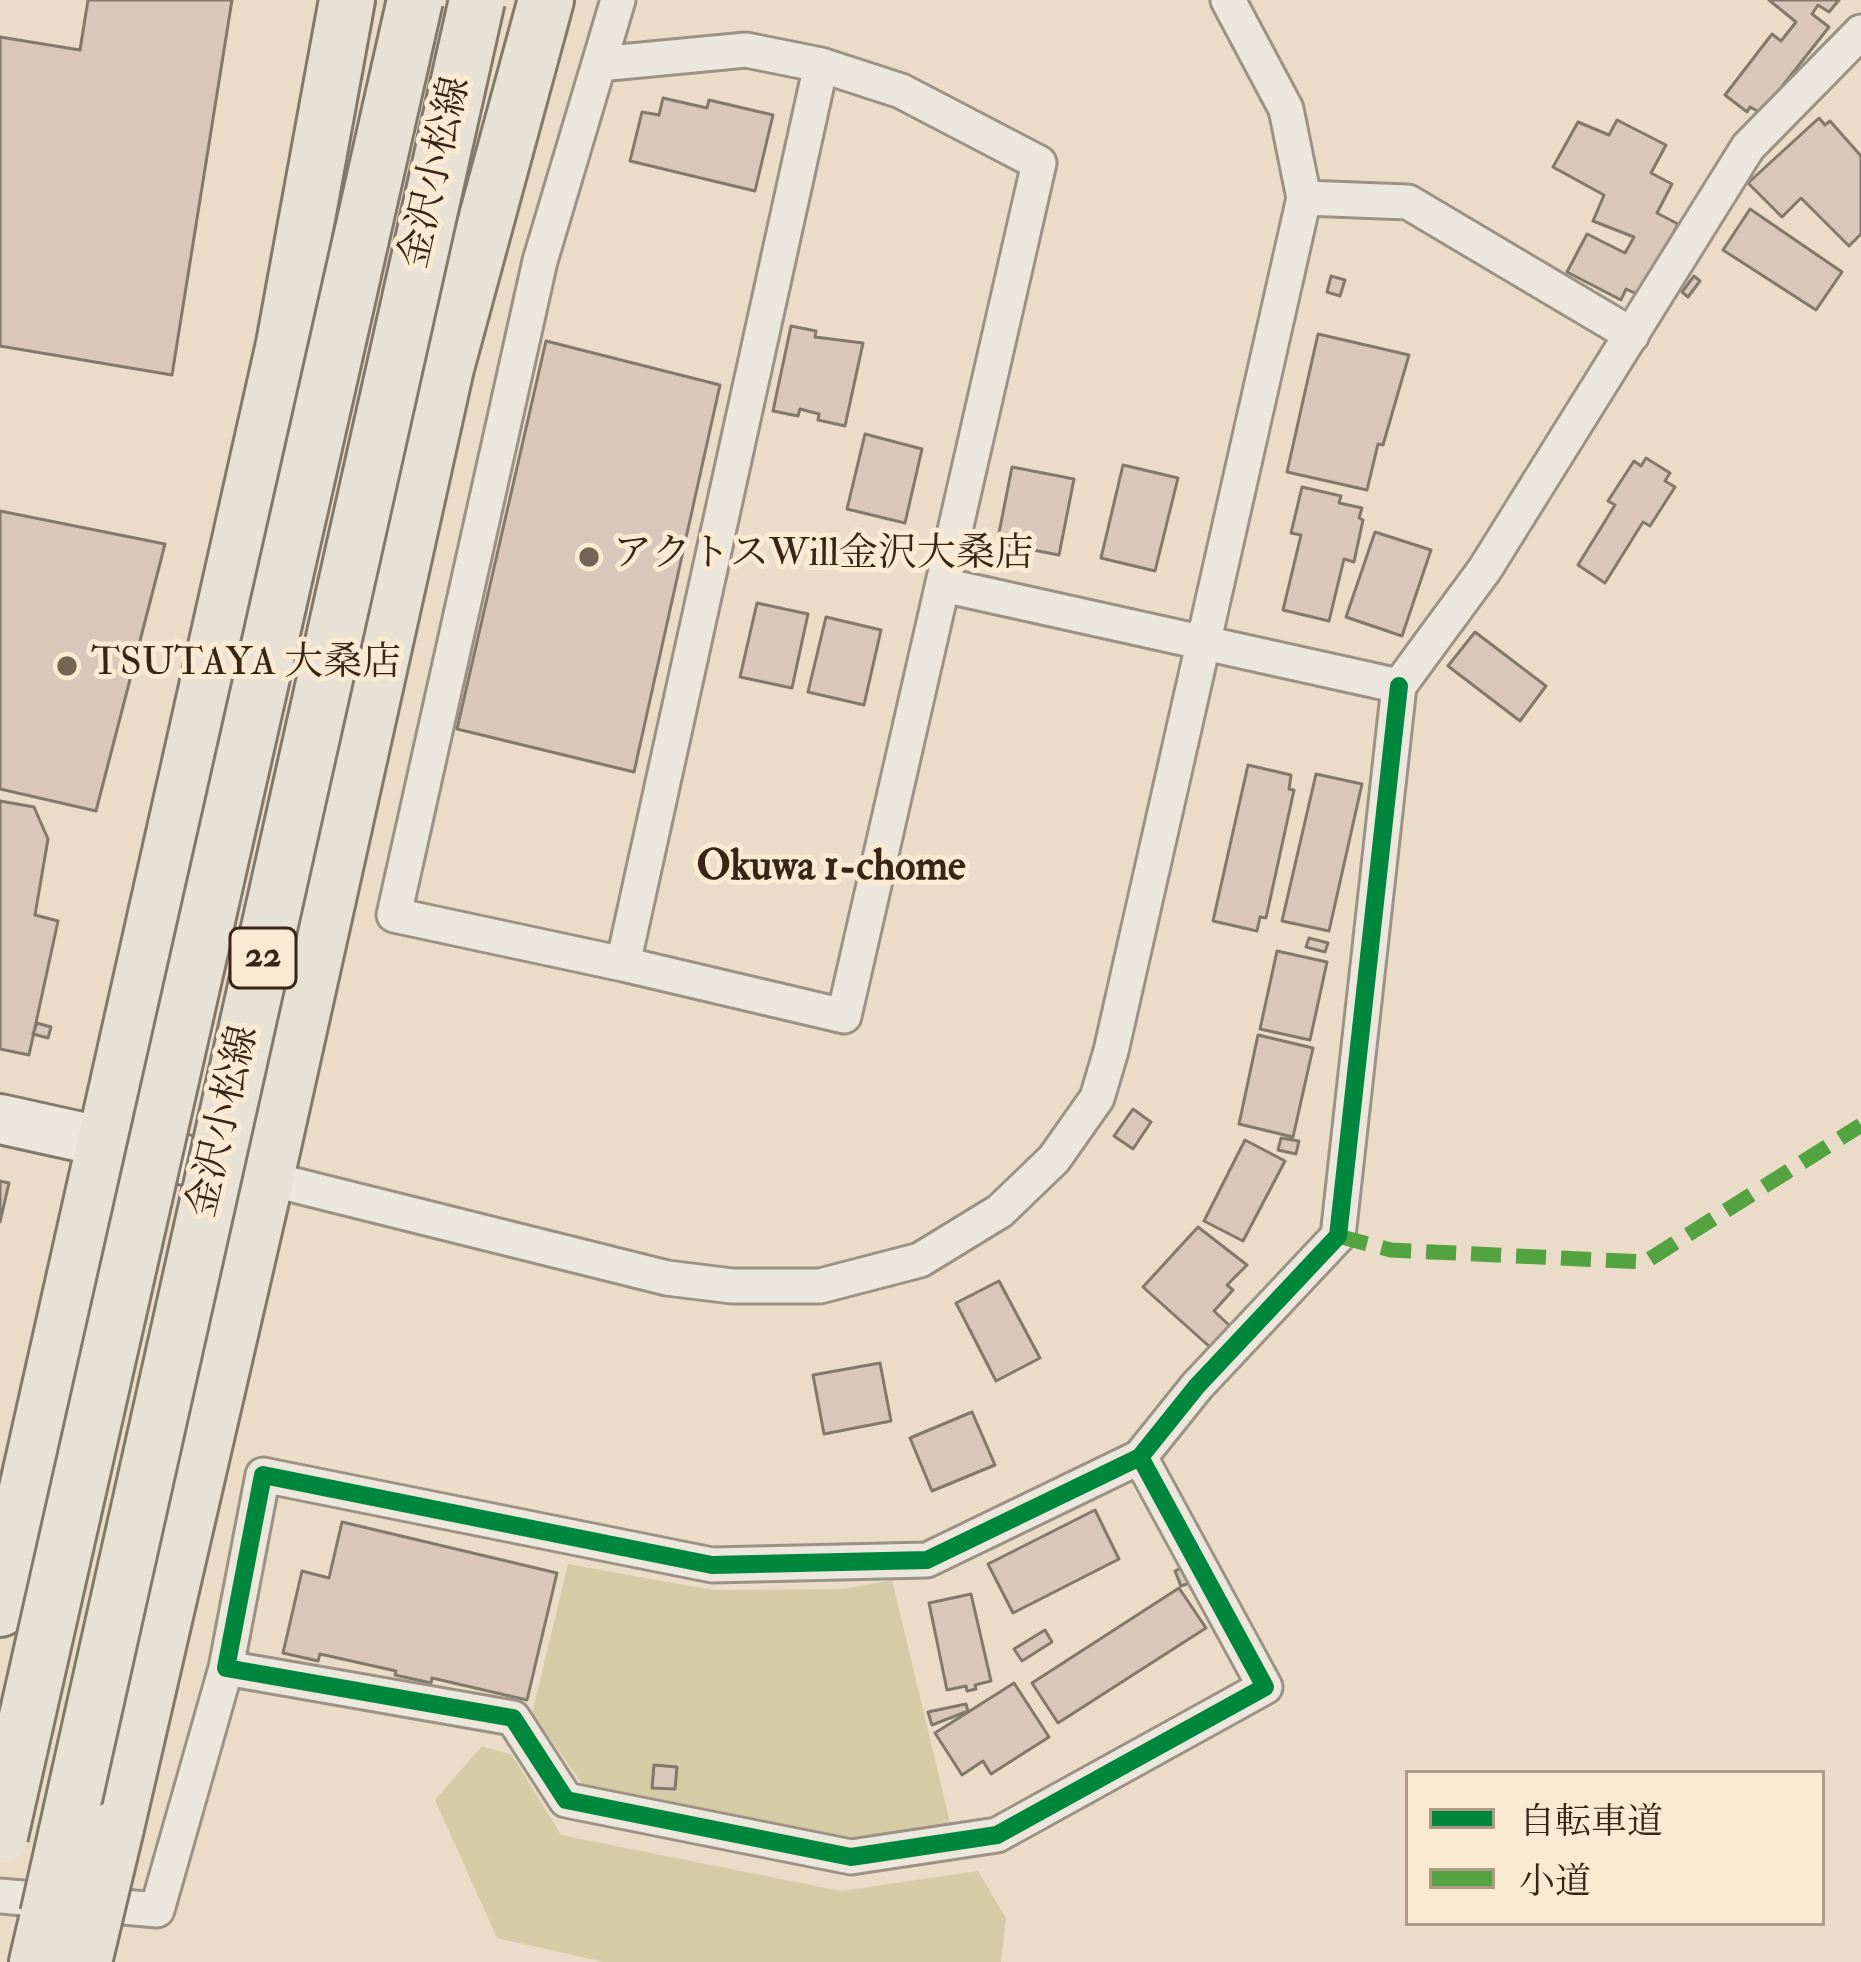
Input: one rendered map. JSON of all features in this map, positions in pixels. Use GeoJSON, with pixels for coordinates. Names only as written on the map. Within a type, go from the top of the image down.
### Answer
{"type":"FeatureCollection","features":[{"type":"Feature","properties":{"kind":"main road"},"geometry":{"type":"LineString","coordinates":[[284,344],[347,0]]}},
{"type":"Feature","properties":{"kind":"main road"},"geometry":{"type":"LineString","coordinates":[[0,1609],[284,344],[368,0]]}},
{"type":"Feature","properties":{"kind":"main road","name":"金沢小松線"},"geometry":{"type":"LineString","coordinates":[[0,1836],[415,0]]}},
{"type":"Feature","properties":{"kind":"main road","name":"金沢小松線"},"geometry":{"type":"LineString","coordinates":[[53,1931],[477,0]]}},
{"type":"Feature","properties":{"kind":"main road","name":"22"},"geometry":{"type":"LineString","coordinates":[[53,1931],[116,1828],[266,1178],[524,0]]}},
{"type":"Feature","properties":{"kind":"main road","name":"22"},"geometry":{"type":"LineString","coordinates":[[446,368],[546,0]]}},
{"type":"Feature","properties":{"kind":"street"},"geometry":{"type":"LineString","coordinates":[[599,64],[746,50],[821,65],[901,91],[1039,163],[844,1016],[394,914],[540,261],[618,0]]}},
{"type":"Feature","properties":{"kind":"street"},"geometry":{"type":"LineString","coordinates":[[0,1119],[688,1280],[732,1286],[820,1286],[920,1260],[1000,1210],[1054,1159],[1096,1098],[1111,1051],[1304,198],[1286,110],[1228,0]]}},
{"type":"Feature","properties":{"kind":"street"},"geometry":{"type":"LineString","coordinates":[[53,1931],[157,1910],[226,1668],[263,1475],[712,1565],[926,1560],[1140,1457],[1196,1386],[1338,1236],[1400,686],[1485,569],[1748,147],[1861,32]]}},
{"type":"Feature","properties":{"kind":"street"},"geometry":{"type":"LineString","coordinates":[[623,964],[821,65]]}},
{"type":"Feature","properties":{"kind":"street"},"geometry":{"type":"LineString","coordinates":[[1304,198],[1408,202],[1632,335]]}},
{"type":"Feature","properties":{"kind":"street"},"geometry":{"type":"LineString","coordinates":[[943,585],[1400,686]]}},
{"type":"Feature","properties":{"kind":"street"},"geometry":{"type":"LineString","coordinates":[[226,1668],[513,1718],[566,1800],[851,1857],[997,1835],[1265,1688],[1140,1457]]}},
{"type":"Feature","properties":{"kind":"shaded area"},"geometry":{"type":"Polygon","coordinates":[[[568,1564],[712,1590],[844,1589],[892,1580],[954,1839],[851,1857],[598,1805],[532,1714],[568,1564]]]}},
{"type":"Feature","properties":{"kind":"shaded area"},"geometry":{"type":"Polygon","coordinates":[[[482,1746],[512,1755],[561,1835],[841,1891],[978,1871],[1006,1918],[1001,1962],[604,1962],[497,1938],[435,1800],[482,1746]]]}},
{"type":"Feature","properties":{"kind":"building"},"geometry":{"type":"Polygon","coordinates":[[[88,0],[232,0],[172,375],[0,346],[0,37],[80,50],[88,0]]]}},
{"type":"Feature","properties":{"kind":"building"},"geometry":{"type":"Polygon","coordinates":[[[1769,0],[1839,0],[1829,12],[1818,5],[1812,14],[1829,27],[1761,113],[1750,107],[1747,112],[1725,95],[1772,34],[1781,41],[1796,22],[1769,0]]]}},
{"type":"Feature","properties":{"kind":"building"},"geometry":{"type":"Polygon","coordinates":[[[663,98],[707,108],[709,100],[773,115],[755,191],[630,161],[642,112],[659,115],[663,98]]]}},
{"type":"Feature","properties":{"kind":"building"},"geometry":{"type":"Polygon","coordinates":[[[1819,118],[1825,125],[1830,121],[1861,156],[1861,234],[1849,246],[1801,198],[1782,217],[1748,183],[1819,118]]]}},
{"type":"Feature","properties":{"kind":"building"},"geometry":{"type":"Polygon","coordinates":[[[1617,120],[1666,145],[1651,173],[1672,184],[1657,213],[1678,224],[1641,296],[1626,289],[1621,300],[1567,272],[1587,234],[1625,253],[1634,237],[1593,221],[1604,195],[1553,167],[1578,122],[1609,135],[1617,120]]]}},
{"type":"Feature","properties":{"kind":"building"},"geometry":{"type":"Polygon","coordinates":[[[1750,209],[1842,272],[1816,310],[1723,250],[1750,209]]]}},
{"type":"Feature","properties":{"kind":"building"},"geometry":{"type":"Polygon","coordinates":[[[1331,276],[1345,280],[1340,296],[1327,292],[1331,276]]]}},
{"type":"Feature","properties":{"kind":"building"},"geometry":{"type":"Polygon","coordinates":[[[1694,276],[1700,281],[1688,297],[1682,292],[1694,276]]]}},
{"type":"Feature","properties":{"kind":"building"},"geometry":{"type":"Polygon","coordinates":[[[791,326],[816,331],[815,337],[863,343],[845,426],[818,420],[819,414],[800,409],[798,416],[773,411],[791,326]]]}},
{"type":"Feature","properties":{"kind":"building"},"geometry":{"type":"Polygon","coordinates":[[[1318,334],[1409,355],[1367,490],[1287,472],[1318,334]]]}},
{"type":"Feature","properties":{"kind":"building","name":"アクトスWill金沢大桑店"},"geometry":{"type":"Polygon","coordinates":[[[546,341],[720,385],[634,772],[457,729],[546,341]]]}},
{"type":"Feature","properties":{"kind":"building"},"geometry":{"type":"Polygon","coordinates":[[[865,434],[922,449],[905,523],[847,509],[865,434]]]}},
{"type":"Feature","properties":{"kind":"building"},"geometry":{"type":"Polygon","coordinates":[[[1646,458],[1670,473],[1665,481],[1675,487],[1650,526],[1643,522],[1605,583],[1578,565],[1615,505],[1608,501],[1634,461],[1641,466],[1646,458]]]}},
{"type":"Feature","properties":{"kind":"building"},"geometry":{"type":"Polygon","coordinates":[[[1123,465],[1178,478],[1155,571],[1101,558],[1123,465]]]}},
{"type":"Feature","properties":{"kind":"building"},"geometry":{"type":"Polygon","coordinates":[[[1012,467],[1074,479],[1059,555],[997,543],[1012,467]]]}},
{"type":"Feature","properties":{"kind":"building"},"geometry":{"type":"Polygon","coordinates":[[[1302,487],[1341,496],[1339,503],[1362,508],[1354,562],[1344,559],[1329,621],[1283,610],[1301,535],[1291,533],[1302,487]]]}},
{"type":"Feature","properties":{"kind":"building","name":"TSUTAYA 大桑店"},"geometry":{"type":"Polygon","coordinates":[[[0,511],[165,544],[96,811],[0,789],[0,511]]]}},
{"type":"Feature","properties":{"kind":"building"},"geometry":{"type":"Polygon","coordinates":[[[1375,532],[1431,550],[1402,636],[1346,617],[1375,532]]]}},
{"type":"Feature","properties":{"kind":"building"},"geometry":{"type":"Polygon","coordinates":[[[757,603],[808,614],[792,688],[740,677],[757,603]]]}},
{"type":"Feature","properties":{"kind":"building"},"geometry":{"type":"Polygon","coordinates":[[[826,617],[881,630],[864,705],[808,692],[826,617]]]}},
{"type":"Feature","properties":{"kind":"building"},"geometry":{"type":"Polygon","coordinates":[[[1475,632],[1546,686],[1520,721],[1448,666],[1475,632]]]}},
{"type":"Feature","properties":{"kind":"building"},"geometry":{"type":"Polygon","coordinates":[[[1248,765],[1291,775],[1289,789],[1294,790],[1266,918],[1260,917],[1257,931],[1213,921],[1248,765]]]}},
{"type":"Feature","properties":{"kind":"building"},"geometry":{"type":"Polygon","coordinates":[[[1316,774],[1362,784],[1329,931],[1282,921],[1316,774]]]}},
{"type":"Feature","properties":{"kind":"building"},"geometry":{"type":"Polygon","coordinates":[[[0,801],[34,807],[48,839],[35,915],[58,921],[29,1055],[0,1049],[0,801]]]}},
{"type":"Feature","properties":{"kind":"building"},"geometry":{"type":"Polygon","coordinates":[[[1309,938],[1328,943],[1325,952],[1306,947],[1309,938]]]}},
{"type":"Feature","properties":{"kind":"building"},"geometry":{"type":"Polygon","coordinates":[[[1277,951],[1327,962],[1310,1040],[1260,1029],[1277,951]]]}},
{"type":"Feature","properties":{"kind":"building"},"geometry":{"type":"Polygon","coordinates":[[[37,1023],[51,1027],[48,1038],[33,1034],[37,1023]]]}},
{"type":"Feature","properties":{"kind":"building"},"geometry":{"type":"Polygon","coordinates":[[[1258,1035],[1313,1048],[1293,1137],[1239,1124],[1258,1035]]]}},
{"type":"Feature","properties":{"kind":"building"},"geometry":{"type":"Polygon","coordinates":[[[1133,1109],[1151,1122],[1133,1149],[1114,1136],[1133,1109]]]}},
{"type":"Feature","properties":{"kind":"building"},"geometry":{"type":"Polygon","coordinates":[[[1281,1138],[1299,1141],[1296,1154],[1278,1150],[1281,1138]]]}},
{"type":"Feature","properties":{"kind":"building"},"geometry":{"type":"Polygon","coordinates":[[[1245,1140],[1285,1161],[1243,1241],[1204,1221],[1245,1140]]]}},
{"type":"Feature","properties":{"kind":"building"},"geometry":{"type":"Polygon","coordinates":[[[0,1181],[9,1183],[0,1222],[0,1181]]]}},
{"type":"Feature","properties":{"kind":"building"},"geometry":{"type":"Polygon","coordinates":[[[1198,1227],[1247,1265],[1227,1285],[1233,1290],[1214,1311],[1230,1326],[1211,1348],[1143,1287],[1198,1227]]]}},
{"type":"Feature","properties":{"kind":"building"},"geometry":{"type":"Polygon","coordinates":[[[999,1281],[1040,1358],[996,1381],[956,1303],[999,1281]]]}},
{"type":"Feature","properties":{"kind":"building"},"geometry":{"type":"Polygon","coordinates":[[[880,1363],[891,1421],[824,1434],[813,1375],[880,1363]]]}},
{"type":"Feature","properties":{"kind":"building"},"geometry":{"type":"Polygon","coordinates":[[[972,1412],[995,1465],[932,1491],[910,1438],[972,1412]]]}},
{"type":"Feature","properties":{"kind":"building"},"geometry":{"type":"Polygon","coordinates":[[[1095,1510],[1119,1559],[1013,1613],[988,1564],[1095,1510]]]}},
{"type":"Feature","properties":{"kind":"building"},"geometry":{"type":"Polygon","coordinates":[[[342,1522],[557,1573],[527,1700],[432,1678],[431,1683],[395,1675],[396,1671],[320,1654],[318,1661],[283,1653],[302,1571],[329,1578],[342,1522]]]}},
{"type":"Feature","properties":{"kind":"building"},"geometry":{"type":"Polygon","coordinates":[[[1186,1566],[1192,1582],[1181,1586],[1175,1571],[1186,1566]]]}},
{"type":"Feature","properties":{"kind":"building"},"geometry":{"type":"Polygon","coordinates":[[[1179,1588],[1206,1628],[1058,1723],[1032,1683],[1179,1588]]]}},
{"type":"Feature","properties":{"kind":"building"},"geometry":{"type":"Polygon","coordinates":[[[971,1594],[991,1681],[967,1691],[966,1686],[947,1690],[929,1603],[971,1594]]]}},
{"type":"Feature","properties":{"kind":"building"},"geometry":{"type":"Polygon","coordinates":[[[1045,1630],[1052,1642],[1022,1661],[1014,1649],[1045,1630]]]}},
{"type":"Feature","properties":{"kind":"building"},"geometry":{"type":"Polygon","coordinates":[[[1014,1683],[1049,1737],[991,1774],[983,1761],[962,1775],[935,1733],[1014,1683]]]}},
{"type":"Feature","properties":{"kind":"building"},"geometry":{"type":"Polygon","coordinates":[[[966,1704],[968,1711],[932,1725],[928,1712],[966,1704]]]}},
{"type":"Feature","properties":{"kind":"building"},"geometry":{"type":"Polygon","coordinates":[[[654,1765],[677,1767],[675,1789],[652,1788],[654,1765]]]}},
{"type":"Feature","properties":{"kind":"marked path"},"geometry":{"type":"LineString","coordinates":[[1338,1236],[1391,1250],[1645,1262],[1861,1125]]}},
{"type":"Feature","properties":{"kind":"cycle path"},"geometry":{"type":"LineString","coordinates":[[1140,1457],[1265,1687],[997,1835],[851,1857],[566,1800],[513,1718],[226,1668],[263,1475],[712,1565],[927,1560],[1140,1457],[1197,1386],[1338,1236],[1399,686]]}},
{"type":"Feature","properties":{"kind":"place","name":"アクトスWill金沢大桑店"},"geometry":{"type":"Point","coordinates":[589,557]}},
{"type":"Feature","properties":{"kind":"place","name":"TSUTAYA 大桑店"},"geometry":{"type":"Point","coordinates":[67,666]}},
{"type":"Feature","properties":{"kind":"district","name":"Okuwa 1-chome"},"geometry":{"type":"Point","coordinates":[831,870]}}]}
